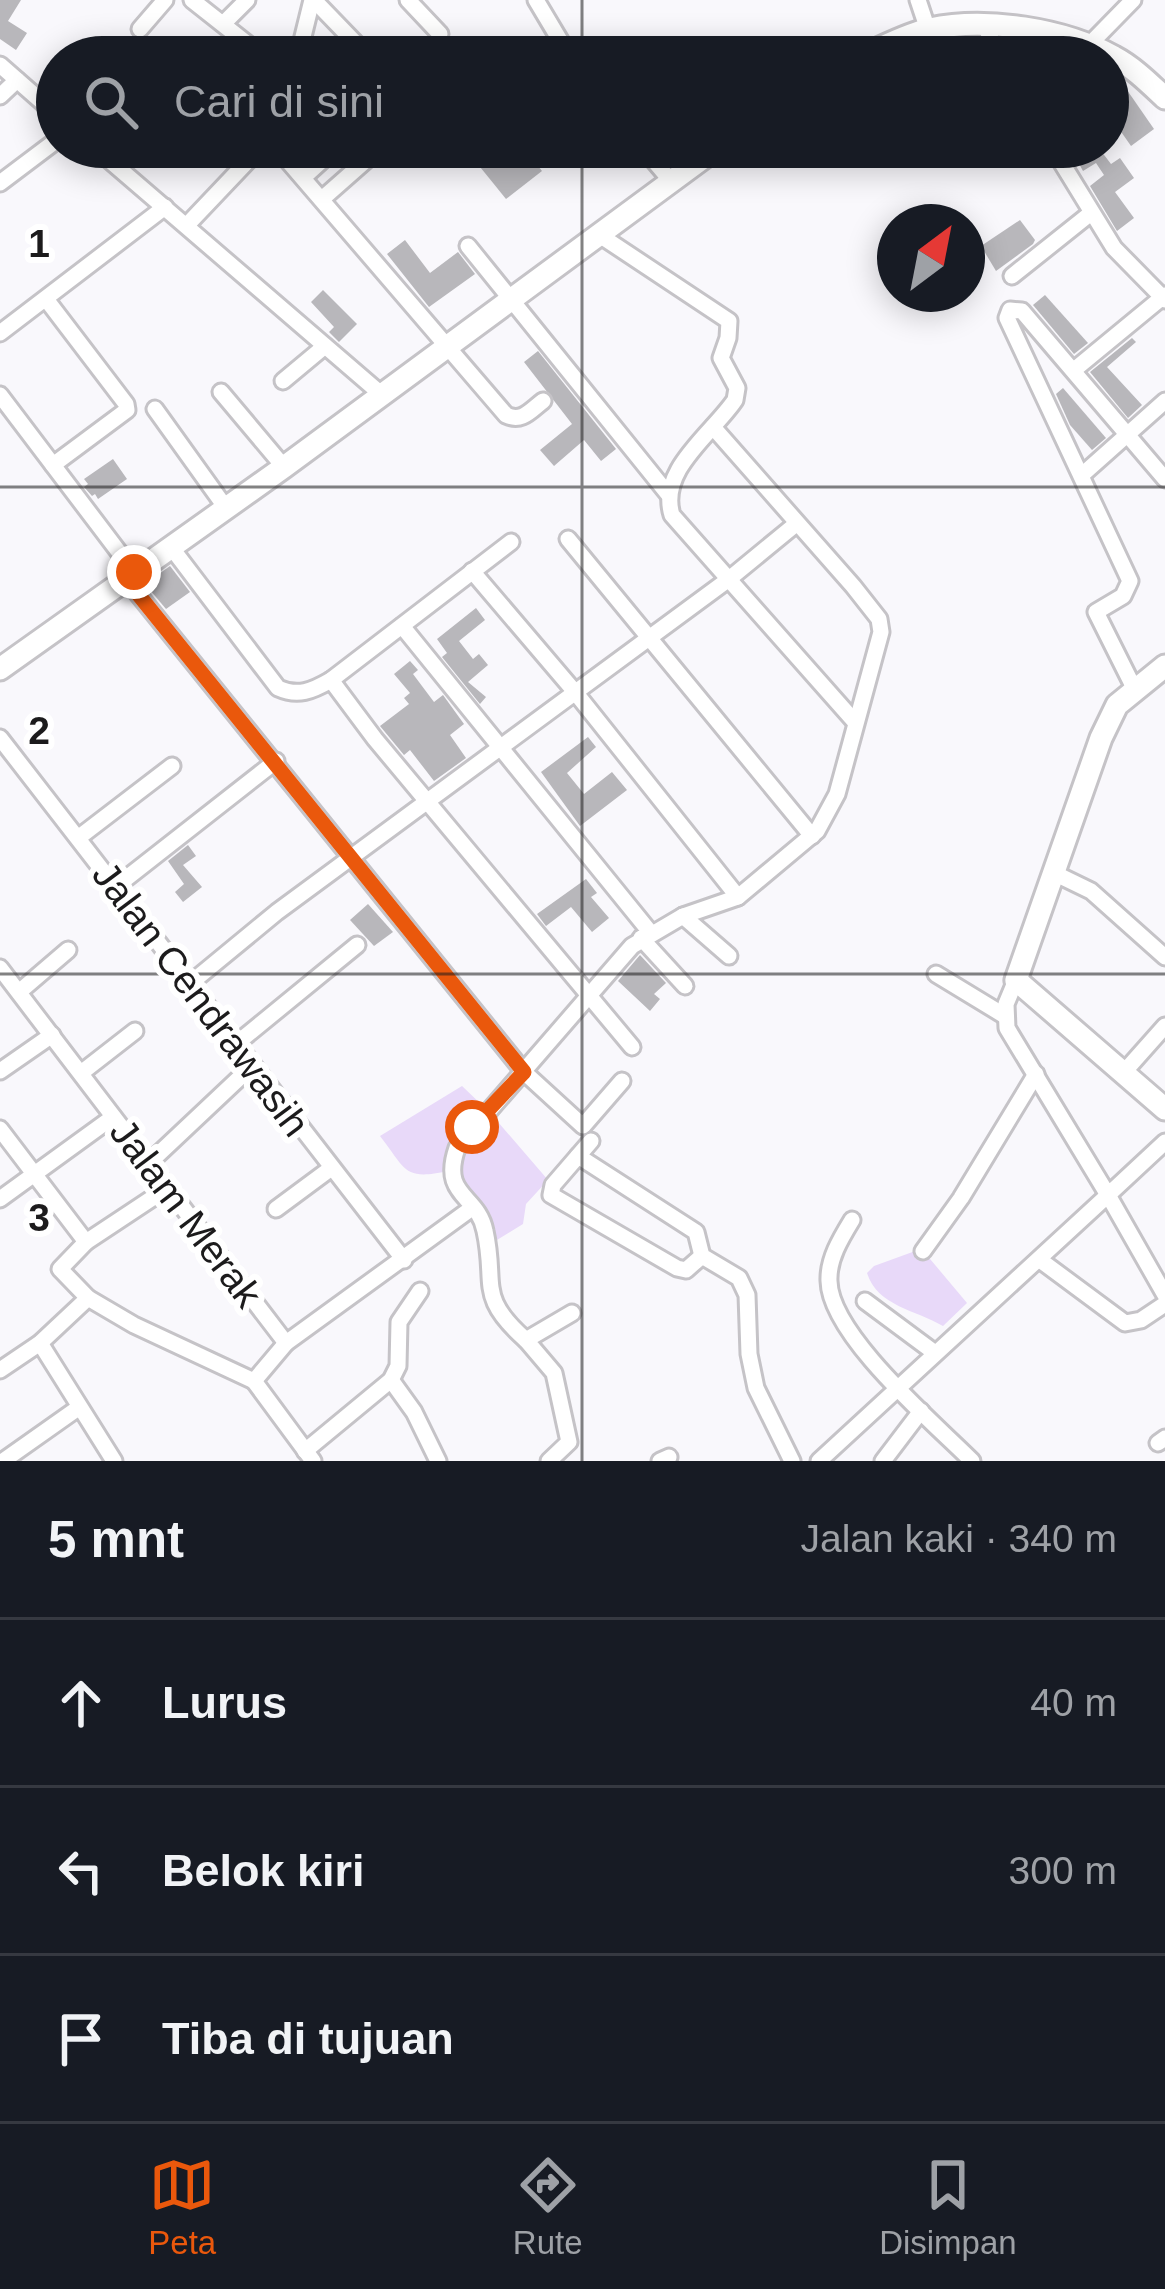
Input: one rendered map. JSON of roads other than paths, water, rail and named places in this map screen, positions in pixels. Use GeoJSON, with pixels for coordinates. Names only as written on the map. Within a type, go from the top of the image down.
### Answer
{"type":"FeatureCollection","features":[{"type":"Feature","properties":{"kind":"main road"},"geometry":{"type":"LineString","coordinates":[[911,36],[928,29],[985,27],[1056,36]]}},
{"type":"Feature","properties":{"kind":"main road"},"geometry":{"type":"LineString","coordinates":[[1129,68],[1165,98]]}},
{"type":"Feature","properties":{"kind":"main road"},"geometry":{"type":"LineString","coordinates":[[0,669],[689,168]]}},
{"type":"Feature","properties":{"kind":"main road"},"geometry":{"type":"LineString","coordinates":[[1165,666],[1117,705],[1101,738],[1016,980],[1165,1109]]}},
{"type":"Feature","properties":{"kind":"street"},"geometry":{"type":"LineString","coordinates":[[140,29],[165,0]]}},
{"type":"Feature","properties":{"kind":"street"},"geometry":{"type":"LineString","coordinates":[[192,0],[238,36]]}},
{"type":"Feature","properties":{"kind":"street"},"geometry":{"type":"LineString","coordinates":[[223,24],[247,0]]}},
{"type":"Feature","properties":{"kind":"street"},"geometry":{"type":"LineString","coordinates":[[304,36],[313,0]]}},
{"type":"Feature","properties":{"kind":"street"},"geometry":{"type":"LineString","coordinates":[[313,0],[348,36]]}},
{"type":"Feature","properties":{"kind":"street"},"geometry":{"type":"LineString","coordinates":[[408,0],[440,34]]}},
{"type":"Feature","properties":{"kind":"street"},"geometry":{"type":"LineString","coordinates":[[536,0],[557,36]]}},
{"type":"Feature","properties":{"kind":"street"},"geometry":{"type":"LineString","coordinates":[[917,0],[928,29]]}},
{"type":"Feature","properties":{"kind":"street"},"geometry":{"type":"LineString","coordinates":[[1098,36],[1133,0]]}},
{"type":"Feature","properties":{"kind":"street"},"geometry":{"type":"LineString","coordinates":[[985,27],[990,36]]}},
{"type":"Feature","properties":{"kind":"street"},"geometry":{"type":"LineString","coordinates":[[0,65],[36,97]]}},
{"type":"Feature","properties":{"kind":"street"},"geometry":{"type":"LineString","coordinates":[[0,96],[17,80]]}},
{"type":"Feature","properties":{"kind":"street"},"geometry":{"type":"LineString","coordinates":[[0,183],[36,156]]}},
{"type":"Feature","properties":{"kind":"street"},"geometry":{"type":"LineString","coordinates":[[119,168],[381,394]]}},
{"type":"Feature","properties":{"kind":"street"},"geometry":{"type":"LineString","coordinates":[[187,225],[241,168]]}},
{"type":"Feature","properties":{"kind":"street"},"geometry":{"type":"LineString","coordinates":[[296,168],[506,415],[524,416],[543,401]]}},
{"type":"Feature","properties":{"kind":"street"},"geometry":{"type":"LineString","coordinates":[[304,177],[314,168]]}},
{"type":"Feature","properties":{"kind":"street"},"geometry":{"type":"LineString","coordinates":[[322,199],[357,168]]}},
{"type":"Feature","properties":{"kind":"street"},"geometry":{"type":"LineString","coordinates":[[660,168],[671,181]]}},
{"type":"Feature","properties":{"kind":"street"},"geometry":{"type":"LineString","coordinates":[[1064,168],[1134,272],[1164,297],[1074,370]]}},
{"type":"Feature","properties":{"kind":"street"},"geometry":{"type":"LineString","coordinates":[[0,333],[165,207]]}},
{"type":"Feature","properties":{"kind":"street"},"geometry":{"type":"LineString","coordinates":[[1012,276],[1091,213]]}},
{"type":"Feature","properties":{"kind":"street"},"geometry":{"type":"LineString","coordinates":[[598,234],[729,321],[721,358],[737,388],[735,400],[682,465],[668,494]]}},
{"type":"Feature","properties":{"kind":"street"},"geometry":{"type":"LineString","coordinates":[[468,246],[668,494],[672,515],[855,722]]}},
{"type":"Feature","properties":{"kind":"street"},"geometry":{"type":"LineString","coordinates":[[46,299],[127,410],[53,465]]}},
{"type":"Feature","properties":{"kind":"street"},"geometry":{"type":"LineString","coordinates":[[1135,688],[1096,617],[1098,608],[1123,596],[1130,581],[1007,318],[1010,310],[1022,311],[1165,479]]}},
{"type":"Feature","properties":{"kind":"street"},"geometry":{"type":"LineString","coordinates":[[284,381],[325,346]]}},
{"type":"Feature","properties":{"kind":"street"},"geometry":{"type":"LineString","coordinates":[[221,392],[284,466]]}},
{"type":"Feature","properties":{"kind":"street"},"geometry":{"type":"LineString","coordinates":[[0,395],[130,575],[524,1072],[584,1126],[622,1081]]}},
{"type":"Feature","properties":{"kind":"street"},"geometry":{"type":"LineString","coordinates":[[1083,474],[1165,401]]}},
{"type":"Feature","properties":{"kind":"street"},"geometry":{"type":"LineString","coordinates":[[155,410],[226,508]]}},
{"type":"Feature","properties":{"kind":"street"},"geometry":{"type":"LineString","coordinates":[[579,1461],[569,1442],[554,1373],[493,1304],[486,1232],[481,1217],[458,1193],[451,1167],[457,1148],[645,935],[738,897],[812,836],[837,794],[881,632],[879,620],[713,427]]}},
{"type":"Feature","properties":{"kind":"street"},"geometry":{"type":"LineString","coordinates":[[192,982],[350,857],[729,579],[796,524]]}},
{"type":"Feature","properties":{"kind":"street"},"geometry":{"type":"LineString","coordinates":[[568,539],[812,836]]}},
{"type":"Feature","properties":{"kind":"street"},"geometry":{"type":"LineString","coordinates":[[171,548],[278,688],[291,694],[331,680],[512,542]]}},
{"type":"Feature","properties":{"kind":"street"},"geometry":{"type":"LineString","coordinates":[[472,571],[738,897]]}},
{"type":"Feature","properties":{"kind":"street"},"geometry":{"type":"LineString","coordinates":[[402,626],[502,746],[685,986]]}},
{"type":"Feature","properties":{"kind":"street"},"geometry":{"type":"LineString","coordinates":[[331,680],[632,1047]]}},
{"type":"Feature","properties":{"kind":"street","name":"Jalan Cendrawasih"},"geometry":{"type":"LineString","coordinates":[[0,737],[404,1260]]}},
{"type":"Feature","properties":{"kind":"street"},"geometry":{"type":"LineString","coordinates":[[114,888],[276,761]]}},
{"type":"Feature","properties":{"kind":"street"},"geometry":{"type":"LineString","coordinates":[[78,838],[172,766]]}},
{"type":"Feature","properties":{"kind":"street"},"geometry":{"type":"LineString","coordinates":[[1056,874],[1090,891],[1165,957]]}},
{"type":"Feature","properties":{"kind":"street"},"geometry":{"type":"LineString","coordinates":[[683,916],[729,956]]}},
{"type":"Feature","properties":{"kind":"street"},"geometry":{"type":"LineString","coordinates":[[236,1044],[358,945]]}},
{"type":"Feature","properties":{"kind":"street"},"geometry":{"type":"LineString","coordinates":[[19,992],[68,950]]}},
{"type":"Feature","properties":{"kind":"street","name":"Jalam Merak"},"geometry":{"type":"LineString","coordinates":[[0,968],[286,1343],[472,1208]]}},
{"type":"Feature","properties":{"kind":"street"},"geometry":{"type":"LineString","coordinates":[[937,974],[1004,1016]]}},
{"type":"Feature","properties":{"kind":"street"},"geometry":{"type":"LineString","coordinates":[[1016,980],[1004,1016],[1007,1028],[1165,1299],[1141,1320],[1125,1323],[1040,1260]]}},
{"type":"Feature","properties":{"kind":"street"},"geometry":{"type":"LineString","coordinates":[[1125,1071],[1165,1026]]}},
{"type":"Feature","properties":{"kind":"street"},"geometry":{"type":"LineString","coordinates":[[81,1072],[135,1031]]}},
{"type":"Feature","properties":{"kind":"street"},"geometry":{"type":"LineString","coordinates":[[0,1071],[52,1035]]}},
{"type":"Feature","properties":{"kind":"street"},"geometry":{"type":"LineString","coordinates":[[149,1163],[252,1066]]}},
{"type":"Feature","properties":{"kind":"street"},"geometry":{"type":"LineString","coordinates":[[923,1251],[1036,1074]]}},
{"type":"Feature","properties":{"kind":"street"},"geometry":{"type":"LineString","coordinates":[[0,1199],[113,1117]]}},
{"type":"Feature","properties":{"kind":"street"},"geometry":{"type":"LineString","coordinates":[[3,1138],[86,1242]]}},
{"type":"Feature","properties":{"kind":"street"},"geometry":{"type":"LineString","coordinates":[[591,1141],[553,1184],[551,1195],[677,1268],[686,1270],[702,1256]]}},
{"type":"Feature","properties":{"kind":"street"},"geometry":{"type":"LineString","coordinates":[[819,1461],[1165,1142]]}},
{"type":"Feature","properties":{"kind":"street"},"geometry":{"type":"LineString","coordinates":[[578,1156],[696,1232],[702,1256],[739,1278],[748,1295],[748,1354],[756,1388],[792,1461]]}},
{"type":"Feature","properties":{"kind":"street"},"geometry":{"type":"LineString","coordinates":[[276,1208],[330,1168]]}},
{"type":"Feature","properties":{"kind":"street"},"geometry":{"type":"LineString","coordinates":[[166,1189],[86,1242],[60,1269],[88,1298],[134,1325],[254,1381],[309,1456],[391,1380],[398,1366],[399,1322],[420,1291]]}},
{"type":"Feature","properties":{"kind":"street"},"geometry":{"type":"LineString","coordinates":[[852,1220],[832,1257],[828,1279],[833,1305],[899,1390],[972,1461]]}},
{"type":"Feature","properties":{"kind":"street"},"geometry":{"type":"LineString","coordinates":[[0,1370],[40,1343],[88,1298]]}},
{"type":"Feature","properties":{"kind":"street"},"geometry":{"type":"LineString","coordinates":[[865,1300],[935,1353]]}},
{"type":"Feature","properties":{"kind":"street"},"geometry":{"type":"LineString","coordinates":[[526,1340],[572,1313]]}},
{"type":"Feature","properties":{"kind":"street"},"geometry":{"type":"LineString","coordinates":[[40,1343],[114,1461]]}},
{"type":"Feature","properties":{"kind":"street"},"geometry":{"type":"LineString","coordinates":[[254,1381],[286,1343]]}},
{"type":"Feature","properties":{"kind":"street"},"geometry":{"type":"LineString","coordinates":[[391,1380],[414,1412],[438,1461]]}},
{"type":"Feature","properties":{"kind":"street"},"geometry":{"type":"LineString","coordinates":[[3,1461],[78,1408]]}},
{"type":"Feature","properties":{"kind":"street"},"geometry":{"type":"LineString","coordinates":[[885,1460],[921,1411]]}},
{"type":"Feature","properties":{"kind":"street"},"geometry":{"type":"LineString","coordinates":[[550,1461],[569,1442]]}}]}
